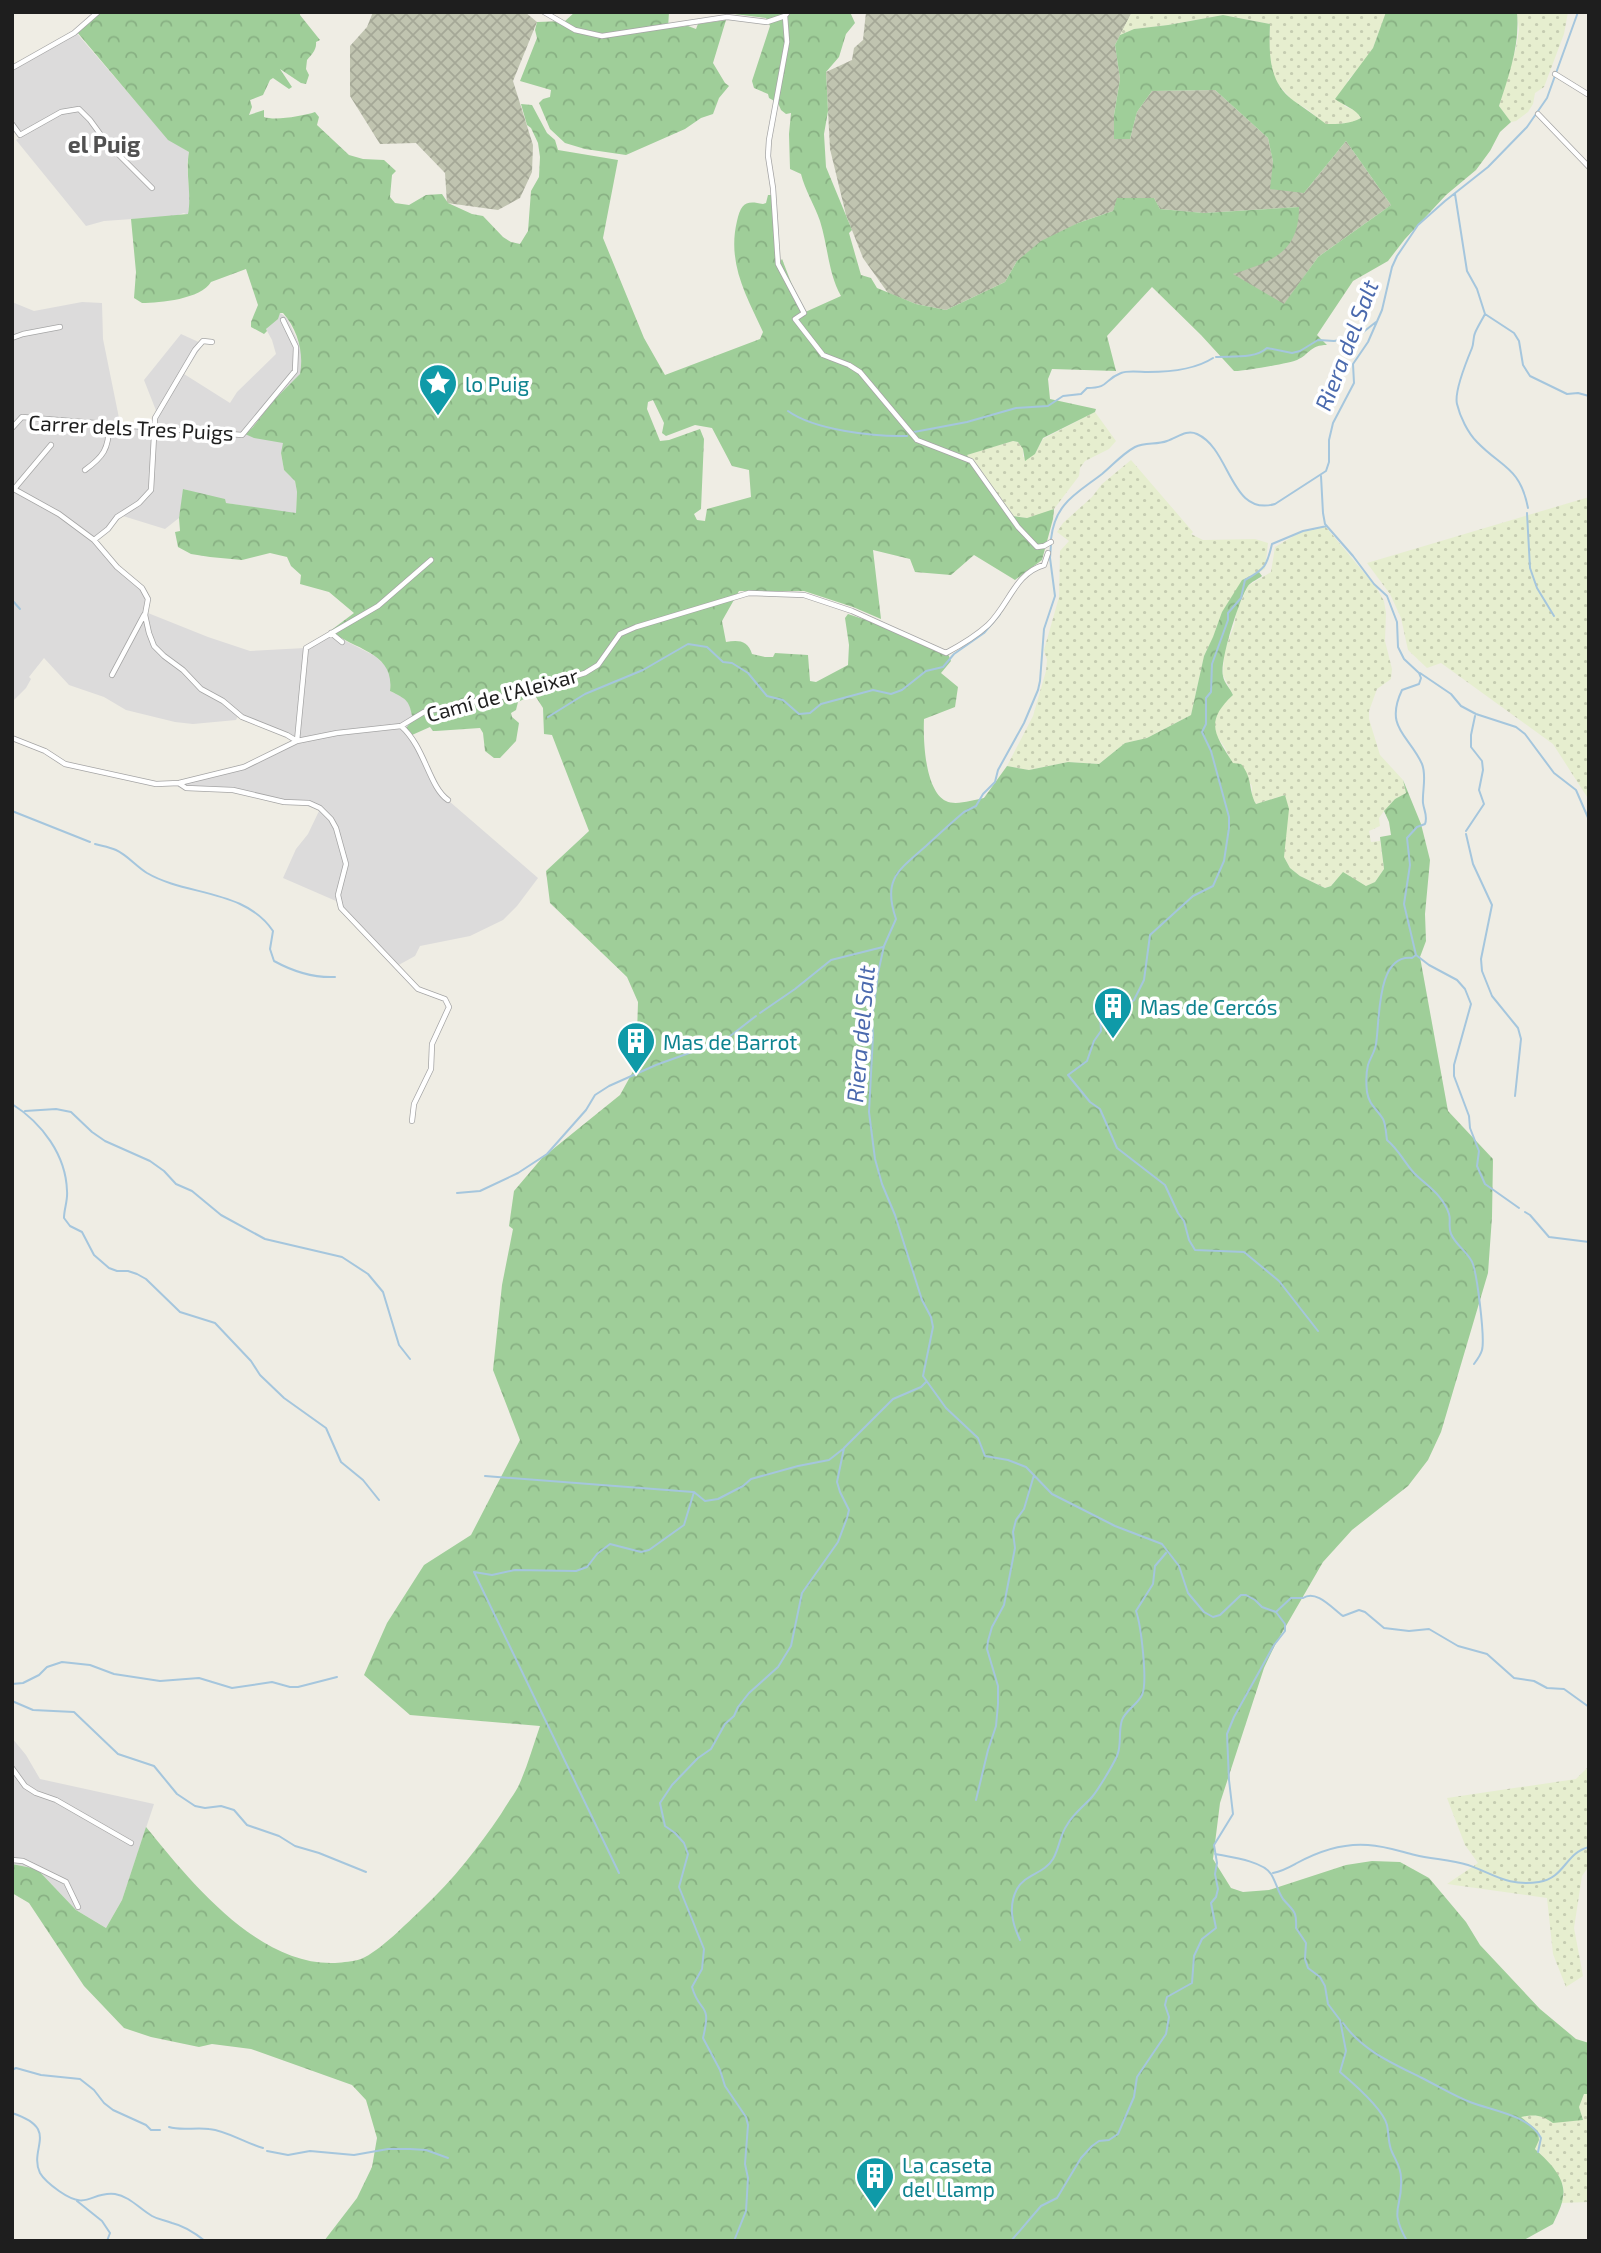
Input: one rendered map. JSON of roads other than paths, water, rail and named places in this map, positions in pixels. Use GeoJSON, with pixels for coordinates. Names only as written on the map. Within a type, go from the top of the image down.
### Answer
{"type":"FeatureCollection","features":[{"type":"Feature","properties":{"kind":"street"},"geometry":{"type":"LineString","coordinates":[[12,68],[74,33],[98,12]]}},
{"type":"Feature","properties":{"kind":"street"},"geometry":{"type":"LineString","coordinates":[[544,12],[575,30],[602,36],[727,17],[767,22],[786,14],[787,42],[768,156],[774,188],[778,264],[804,313],[795,319],[824,355],[860,372],[917,440],[971,461],[1018,527],[1037,547],[1051,541]]}},
{"type":"Feature","properties":{"kind":"street"},"geometry":{"type":"LineString","coordinates":[[1555,74],[1589,95]]}},
{"type":"Feature","properties":{"kind":"street"},"geometry":{"type":"LineString","coordinates":[[12,124],[20,135],[61,112],[79,109],[106,142],[152,188]]}},
{"type":"Feature","properties":{"kind":"street"},"geometry":{"type":"LineString","coordinates":[[1538,114],[1589,167]]}},
{"type":"Feature","properties":{"kind":"street","name":"Carrer dels Tres Puigs"},"geometry":{"type":"LineString","coordinates":[[12,428],[22,417],[242,435],[295,371],[296,346],[283,320]]}},
{"type":"Feature","properties":{"kind":"street"},"geometry":{"type":"LineString","coordinates":[[12,338],[60,327]]}},
{"type":"Feature","properties":{"kind":"street"},"geometry":{"type":"LineString","coordinates":[[94,540],[108,529],[117,517],[139,503],[151,490],[155,418],[195,350],[203,341],[212,342]]}},
{"type":"Feature","properties":{"kind":"street"},"geometry":{"type":"LineString","coordinates":[[85,470],[100,459],[109,438],[109,425]]}},
{"type":"Feature","properties":{"kind":"street"},"geometry":{"type":"LineString","coordinates":[[51,445],[13,488],[59,514],[94,540],[117,567],[142,588],[148,599],[145,615],[112,675]]}},
{"type":"Feature","properties":{"kind":"street","name":"Camí de l'Aleixar"},"geometry":{"type":"LineString","coordinates":[[179,783],[244,767],[297,741],[337,733],[401,726],[424,712],[514,695],[585,673],[597,665],[620,634],[749,593],[804,595],[852,611],[946,653],[990,623],[1015,586],[1033,568],[1044,565],[1048,553]]}},
{"type":"Feature","properties":{"kind":"street"},"geometry":{"type":"LineString","coordinates":[[145,615],[154,646],[201,689],[223,701],[242,717],[297,741],[306,648],[379,606],[431,560]]}},
{"type":"Feature","properties":{"kind":"street"},"geometry":{"type":"LineString","coordinates":[[331,633],[342,642]]}},
{"type":"Feature","properties":{"kind":"street"},"geometry":{"type":"LineString","coordinates":[[401,726],[411,735],[423,754],[440,795],[446,801]]}},
{"type":"Feature","properties":{"kind":"street"},"geometry":{"type":"LineString","coordinates":[[12,738],[45,751],[65,764],[156,784],[179,783],[186,788],[233,790],[284,802],[309,803],[320,808],[336,828],[346,864],[338,895],[344,913],[418,989],[445,999],[449,1007],[432,1044],[431,1069],[414,1104],[412,1121]]}},
{"type":"Feature","properties":{"kind":"street"},"geometry":{"type":"LineString","coordinates":[[12,1768],[25,1786],[36,1794],[56,1800],[131,1843]]}},
{"type":"Feature","properties":{"kind":"street"},"geometry":{"type":"LineString","coordinates":[[12,1860],[23,1861],[66,1882],[78,1907]]}},
{"type":"Feature","properties":{"kind":"waterway","name":"Riera del Salt"},"geometry":{"type":"LineString","coordinates":[[1051,539],[1057,516],[1068,500],[1126,453],[1139,445],[1163,442],[1185,433],[1197,434],[1208,442],[1240,492],[1249,501],[1260,505],[1275,504],[1326,471],[1333,423],[1354,383],[1353,364],[1368,342],[1382,310],[1397,256],[1418,225],[1488,167],[1527,127],[1547,98],[1578,12]]}},
{"type":"Feature","properties":{"kind":"waterway"},"geometry":{"type":"LineString","coordinates":[[1455,194],[1467,271],[1477,289],[1485,314],[1514,333],[1519,341],[1523,365],[1530,376],[1567,394],[1589,396]]}},
{"type":"Feature","properties":{"kind":"waterway"},"geometry":{"type":"LineString","coordinates":[[1485,314],[1474,335],[1473,346],[1459,384],[1457,404],[1474,438],[1515,476],[1525,494],[1528,508]]}},
{"type":"Feature","properties":{"kind":"waterway"},"geometry":{"type":"LineString","coordinates":[[1216,357],[1250,355],[1267,348],[1292,353],[1318,340],[1351,338],[1376,322]]}},
{"type":"Feature","properties":{"kind":"waterway"},"geometry":{"type":"LineString","coordinates":[[914,432],[967,422],[1016,408],[1048,406],[1063,396],[1081,394],[1087,388],[1103,385],[1124,372],[1182,369],[1213,358]]}},
{"type":"Feature","properties":{"kind":"waterway"},"geometry":{"type":"LineString","coordinates":[[788,411],[799,418],[829,428],[862,434],[907,436]]}},
{"type":"Feature","properties":{"kind":"waterway"},"geometry":{"type":"LineString","coordinates":[[1321,476],[1325,524],[1387,596],[1397,622],[1398,647],[1404,659],[1421,678],[1419,684],[1402,690],[1396,714],[1400,730],[1417,754],[1424,773],[1423,803],[1426,821],[1407,838],[1410,865],[1404,904],[1416,955],[1400,960],[1386,977],[1375,1047],[1366,1078],[1368,1096],[1384,1121],[1387,1140],[1414,1173],[1443,1201],[1449,1214],[1451,1234],[1469,1256],[1473,1266],[1483,1343],[1474,1364]]}},
{"type":"Feature","properties":{"kind":"waterway"},"geometry":{"type":"LineString","coordinates":[[1527,513],[1530,568],[1537,588],[1554,616]]}},
{"type":"Feature","properties":{"kind":"waterway"},"geometry":{"type":"LineString","coordinates":[[1318,1331],[1279,1281],[1244,1252],[1195,1250],[1184,1221],[1165,1185],[1117,1148],[1100,1109],[1090,1102],[1068,1075],[1087,1061],[1094,1041],[1101,1031],[1100,1015],[1103,1010],[1123,1008],[1134,1000],[1144,980],[1150,935],[1193,896],[1213,886],[1224,861],[1229,817],[1211,751],[1202,732],[1206,724],[1206,698],[1211,692],[1212,664],[1228,613],[1241,598],[1245,580],[1264,566],[1272,544],[1303,531],[1327,526]]}},
{"type":"Feature","properties":{"kind":"waterway"},"geometry":{"type":"LineString","coordinates":[[1011,2241],[1041,2206],[1057,2198],[1081,2158],[1092,2146],[1118,2134],[1134,2097],[1137,2077],[1166,2034],[1169,2017],[1165,2005],[1167,1997],[1192,1983],[1194,1956],[1202,1939],[1216,1928],[1211,1903],[1218,1889],[1214,1845],[1233,1814],[1227,1734],[1274,1645],[1285,1631],[1285,1624],[1276,1612],[1262,1607],[1246,1595],[1241,1595],[1220,1615],[1213,1617],[1204,1612],[1188,1593],[1179,1566],[1162,1544],[1115,1526],[1052,1494],[1026,1467],[985,1456],[978,1438],[946,1408],[923,1376],[933,1327],[931,1317],[922,1300],[875,1159],[869,1112],[872,1019],[884,946],[896,919],[892,905],[892,885],[908,862],[964,812],[976,806],[995,782],[998,770],[1024,723],[1038,690],[1044,629],[1055,596],[1051,544]]}},
{"type":"Feature","properties":{"kind":"waterway"},"geometry":{"type":"LineString","coordinates":[[12,600],[20,609]]}},
{"type":"Feature","properties":{"kind":"waterway"},"geometry":{"type":"LineString","coordinates":[[548,717],[585,694],[643,670],[688,644],[707,647],[723,662],[732,663],[748,673],[767,696],[783,700],[799,714],[810,713],[821,704],[873,690],[891,694],[902,690],[926,671],[943,667],[954,654],[984,633],[1000,614]]}},
{"type":"Feature","properties":{"kind":"waterway"},"geometry":{"type":"LineString","coordinates":[[1420,673],[1451,694],[1461,706],[1476,714],[1516,727],[1525,734],[1554,773],[1576,790],[1589,820]]}},
{"type":"Feature","properties":{"kind":"waterway"},"geometry":{"type":"LineString","coordinates":[[1466,831],[1484,804],[1479,790],[1482,761],[1471,747],[1475,716]]}},
{"type":"Feature","properties":{"kind":"waterway"},"geometry":{"type":"LineString","coordinates":[[12,811],[90,842]]}},
{"type":"Feature","properties":{"kind":"waterway"},"geometry":{"type":"LineString","coordinates":[[1466,834],[1473,864],[1492,905],[1481,959],[1482,971],[1492,996],[1518,1028],[1521,1039],[1515,1096]]}},
{"type":"Feature","properties":{"kind":"waterway"},"geometry":{"type":"LineString","coordinates":[[95,844],[120,852],[147,873],[162,880],[247,907],[261,917],[273,931],[270,949],[274,961],[304,974],[335,977]]}},
{"type":"Feature","properties":{"kind":"waterway"},"geometry":{"type":"LineString","coordinates":[[760,1013],[831,960],[883,947]]}},
{"type":"Feature","properties":{"kind":"waterway"},"geometry":{"type":"LineString","coordinates":[[1416,955],[1457,980],[1465,989],[1471,1004],[1454,1065],[1454,1076],[1469,1116],[1470,1128],[1479,1151],[1477,1166],[1485,1184],[1519,1208]]}},
{"type":"Feature","properties":{"kind":"waterway"},"geometry":{"type":"LineString","coordinates":[[457,1193],[480,1191],[518,1173],[547,1154],[586,1110],[595,1095],[609,1086],[656,1065],[725,1040],[756,1016]]}},
{"type":"Feature","properties":{"kind":"waterway"},"geometry":{"type":"LineString","coordinates":[[12,1104],[42,1130],[57,1153],[66,1178],[64,1218],[70,1226],[82,1232],[94,1255],[109,1268],[128,1271],[146,1279],[180,1312],[215,1323],[284,1398],[326,1428],[341,1462],[363,1480],[379,1500]]}},
{"type":"Feature","properties":{"kind":"waterway"},"geometry":{"type":"LineString","coordinates":[[25,1111],[56,1109],[71,1112],[105,1141],[150,1161],[176,1184],[192,1191],[221,1215],[265,1239],[342,1257],[368,1274],[383,1292],[399,1345],[410,1359]]}},
{"type":"Feature","properties":{"kind":"waterway"},"geometry":{"type":"LineString","coordinates":[[1525,1212],[1549,1237],[1589,1242]]}},
{"type":"Feature","properties":{"kind":"waterway"},"geometry":{"type":"LineString","coordinates":[[734,2241],[746,2211],[748,2125],[746,2117],[725,2086],[720,2070],[703,2038],[706,2013],[692,1987],[702,1969],[704,1949],[679,1887],[688,1854],[684,1843],[665,1826],[660,1803],[672,1785],[698,1758],[711,1749],[738,1707],[749,1693],[778,1667],[791,1646],[802,1593],[838,1542],[847,1518],[849,1510],[837,1482],[844,1448],[893,1399],[921,1387],[926,1382]]}},
{"type":"Feature","properties":{"kind":"waterway"},"geometry":{"type":"LineString","coordinates":[[619,1873],[474,1572],[492,1575],[515,1570],[576,1571],[587,1567],[597,1554],[610,1544],[641,1552],[649,1550],[684,1525],[694,1492],[705,1501],[718,1499],[751,1479],[829,1460],[843,1449]]}},
{"type":"Feature","properties":{"kind":"waterway"},"geometry":{"type":"LineString","coordinates":[[976,1800],[996,1726],[998,1704],[998,1686],[987,1649],[988,1641],[1004,1605],[1015,1548],[1013,1532],[1016,1520],[1024,1509],[1034,1475]]}},
{"type":"Feature","properties":{"kind":"waterway"},"geometry":{"type":"LineString","coordinates":[[485,1476],[693,1492]]}},
{"type":"Feature","properties":{"kind":"waterway"},"geometry":{"type":"LineString","coordinates":[[1020,1940],[1012,1914],[1014,1895],[1020,1884],[1049,1864],[1069,1821],[1095,1794],[1118,1752],[1122,1720],[1142,1695],[1143,1654],[1136,1611],[1153,1584],[1155,1566],[1166,1553]]}},
{"type":"Feature","properties":{"kind":"waterway"},"geometry":{"type":"LineString","coordinates":[[1277,1611],[1291,1598],[1313,1596],[1343,1616],[1359,1610],[1365,1612],[1384,1628],[1409,1631],[1429,1629],[1458,1646],[1487,1654],[1514,1678],[1534,1681],[1547,1688],[1564,1689],[1589,1707]]}},
{"type":"Feature","properties":{"kind":"waterway"},"geometry":{"type":"LineString","coordinates":[[12,1684],[23,1683],[39,1675],[47,1667],[62,1662],[90,1665],[114,1674],[160,1681],[199,1678],[232,1688],[272,1682],[298,1687],[337,1677]]}},
{"type":"Feature","properties":{"kind":"waterway"},"geometry":{"type":"LineString","coordinates":[[12,1701],[33,1710],[74,1712],[118,1754],[154,1766],[177,1794],[195,1806],[221,1806],[234,1810],[247,1825],[366,1872]]}},
{"type":"Feature","properties":{"kind":"waterway"},"geometry":{"type":"LineString","coordinates":[[1273,1873],[1331,1849],[1368,1845],[1462,1863],[1502,1879],[1528,1883],[1548,1880],[1575,1854],[1589,1847]]}},
{"type":"Feature","properties":{"kind":"waterway"},"geometry":{"type":"LineString","coordinates":[[1215,1854],[1246,1860],[1267,1870],[1283,1899],[1294,1911],[1296,1928],[1306,1943],[1305,1959],[1308,1968],[1320,1977],[1325,1986],[1328,2004],[1340,2020],[1346,2051],[1340,2072],[1374,2104],[1387,2125],[1391,2149],[1401,2174],[1397,2215],[1407,2241]]}},
{"type":"Feature","properties":{"kind":"waterway"},"geometry":{"type":"LineString","coordinates":[[1343,2023],[1369,2049],[1389,2061],[1464,2100],[1510,2115],[1528,2124],[1541,2138],[1538,2152]]}},
{"type":"Feature","properties":{"kind":"waterway"},"geometry":{"type":"LineString","coordinates":[[12,2070],[16,2068],[41,2075],[80,2079],[113,2110],[151,2130],[160,2130]]}},
{"type":"Feature","properties":{"kind":"waterway"},"geometry":{"type":"LineString","coordinates":[[12,2113],[27,2119],[39,2132],[37,2164],[40,2173],[59,2191],[77,2200],[107,2194],[120,2195],[152,2216],[186,2228],[205,2241]]}},
{"type":"Feature","properties":{"kind":"waterway"},"geometry":{"type":"LineString","coordinates":[[169,2127],[216,2130],[263,2148]]}},
{"type":"Feature","properties":{"kind":"waterway"},"geometry":{"type":"LineString","coordinates":[[267,2151],[288,2155],[310,2151],[354,2155],[388,2149],[410,2149],[426,2150],[448,2158]]}},
{"type":"Feature","properties":{"kind":"waterway"},"geometry":{"type":"LineString","coordinates":[[77,2201],[102,2221],[110,2233],[107,2241]]}},
{"type":"Feature","properties":{"kind":"place","name":"lo Puig"},"geometry":{"type":"Point","coordinates":[438,417]}},
{"type":"Feature","properties":{"kind":"place","name":"Mas de Cercós"},"geometry":{"type":"Point","coordinates":[1113,1040]}},
{"type":"Feature","properties":{"kind":"place","name":"Mas de Barrot"},"geometry":{"type":"Point","coordinates":[636,1075]}},
{"type":"Feature","properties":{"kind":"place","name":"La caseta del Llamp"},"geometry":{"type":"Point","coordinates":[875,2210]}},
{"type":"Feature","properties":{"kind":"district","name":"el Puig"},"geometry":{"type":"Point","coordinates":[104,144]}}]}
